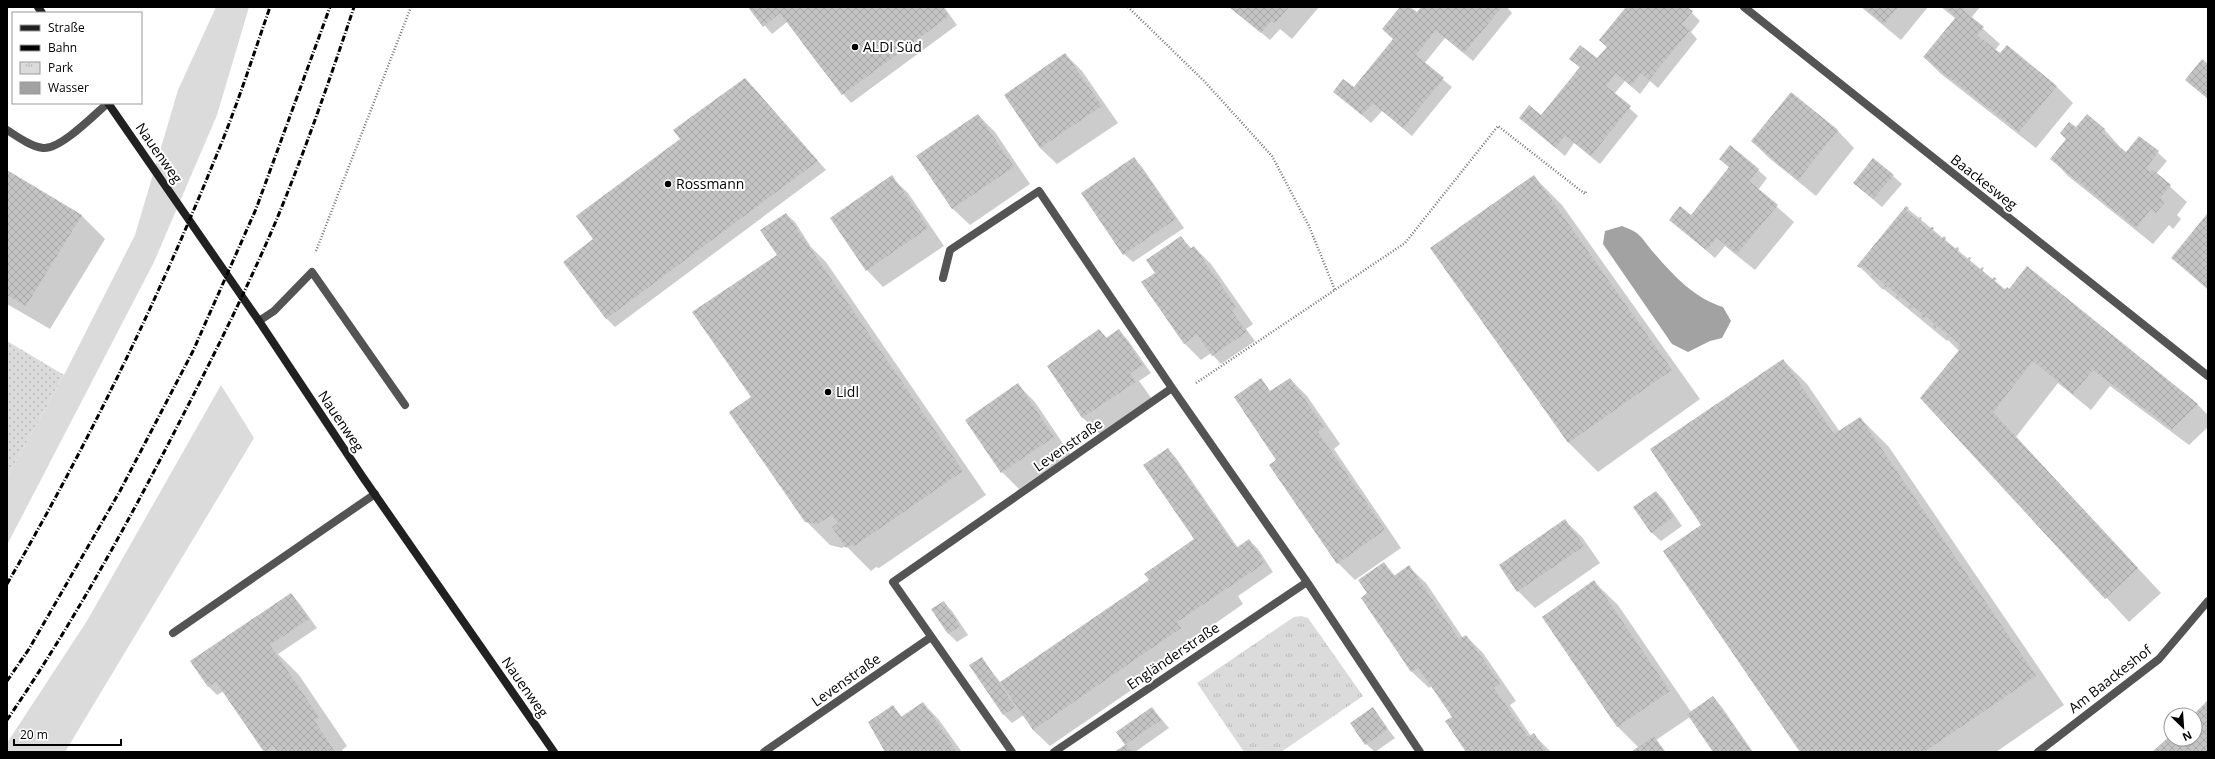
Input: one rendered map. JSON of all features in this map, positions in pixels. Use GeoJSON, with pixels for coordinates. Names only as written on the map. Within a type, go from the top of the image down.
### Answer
{"type":"FeatureCollection","features":[{"type":"Feature","properties":{"kind":"street","name":"Baackesweg"},"geometry":{"type":"LineString","coordinates":[[1744,7],[2208,376]]}},
{"type":"Feature","properties":{"kind":"street"},"geometry":{"type":"LineString","coordinates":[[7,130],[29,143],[44,148],[58,145],[107,104]]}},
{"type":"Feature","properties":{"kind":"street","name":"Nauenweg"},"geometry":{"type":"LineString","coordinates":[[109,104],[259,321],[375,494],[554,752]]}},
{"type":"Feature","properties":{"kind":"street"},"geometry":{"type":"LineString","coordinates":[[943,278],[950,250],[1039,191],[1175,392],[1307,582],[1420,752]]}},
{"type":"Feature","properties":{"kind":"street"},"geometry":{"type":"LineString","coordinates":[[259,321],[274,311],[312,272],[405,405]]}},
{"type":"Feature","properties":{"kind":"street","name":"Levenstraße"},"geometry":{"type":"LineString","coordinates":[[764,752],[932,637],[893,582],[1175,392]]}},
{"type":"Feature","properties":{"kind":"street"},"geometry":{"type":"LineString","coordinates":[[173,633],[375,494]]}},
{"type":"Feature","properties":{"kind":"street","name":"Engländerstraße"},"geometry":{"type":"LineString","coordinates":[[1054,752],[1307,582]]}},
{"type":"Feature","properties":{"kind":"street","name":"Am Baackeshof"},"geometry":{"type":"LineString","coordinates":[[2038,752],[2159,659],[2208,601]]}},
{"type":"Feature","properties":{"kind":"street"},"geometry":{"type":"LineString","coordinates":[[932,637],[1012,752]]}},
{"type":"Feature","properties":{"kind":"path"},"geometry":{"type":"LineString","coordinates":[[312,272],[316,249],[411,7]]}},
{"type":"Feature","properties":{"kind":"path"},"geometry":{"type":"LineString","coordinates":[[1128,7],[1204,81],[1272,156],[1309,226],[1335,290]]}},
{"type":"Feature","properties":{"kind":"path"},"geometry":{"type":"LineString","coordinates":[[1175,392],[1405,244],[1498,126],[1585,194],[1586,191]]}},
{"type":"Feature","properties":{"kind":"green space"},"geometry":{"type":"Polygon","coordinates":[[[216,7],[249,7],[217,115],[154,262],[7,545],[7,477],[64,375],[135,235],[178,90],[216,7]]]}},
{"type":"Feature","properties":{"kind":"green space"},"geometry":{"type":"Polygon","coordinates":[[[7,341],[64,375],[7,477],[7,341]]]}},
{"type":"Feature","properties":{"kind":"green space"},"geometry":{"type":"Polygon","coordinates":[[[221,385],[254,438],[65,752],[7,752],[7,743],[87,621],[221,385]]]}},
{"type":"Feature","properties":{"kind":"green space"},"geometry":{"type":"Polygon","coordinates":[[[1301,616],[1308,618],[1363,696],[1281,752],[1244,752],[1197,683],[1294,617],[1301,616]]]}},
{"type":"Feature","properties":{"kind":"water"},"geometry":{"type":"Polygon","coordinates":[[[1622,226],[1641,236],[1649,248],[1685,285],[1703,298],[1723,307],[1731,321],[1722,338],[1710,341],[1688,352],[1672,344],[1603,244],[1605,231],[1622,226]]]}},
{"type":"Feature","properties":{"kind":"building","name":"ALDI Süd"},"geometry":{"type":"Polygon","coordinates":[[[748,7],[943,7],[949,16],[842,95],[780,13],[763,27],[748,7]]]}},
{"type":"Feature","properties":{"kind":"building"},"geometry":{"type":"Polygon","coordinates":[[[1229,7],[1289,7],[1275,23],[1271,21],[1261,33],[1229,7]]]}},
{"type":"Feature","properties":{"kind":"building"},"geometry":{"type":"Polygon","coordinates":[[[1400,7],[1410,7],[1417,12],[1421,7],[1502,7],[1464,53],[1436,30],[1416,55],[1444,78],[1403,128],[1373,103],[1362,115],[1333,92],[1343,79],[1354,87],[1393,39],[1382,29],[1400,7]]]}},
{"type":"Feature","properties":{"kind":"building"},"geometry":{"type":"Polygon","coordinates":[[[1626,7],[1687,7],[1693,11],[1682,24],[1690,30],[1649,80],[1641,73],[1631,86],[1616,73],[1606,86],[1631,106],[1591,156],[1565,135],[1556,148],[1519,118],[1529,105],[1541,115],[1580,67],[1569,59],[1580,45],[1597,58],[1607,47],[1599,40],[1626,7]]]}},
{"type":"Feature","properties":{"kind":"building"},"geometry":{"type":"Polygon","coordinates":[[[1863,7],[1898,7],[1884,24],[1863,7]]]}},
{"type":"Feature","properties":{"kind":"building"},"geometry":{"type":"Polygon","coordinates":[[[1944,7],[1965,7],[1963,10],[1984,27],[1977,35],[2000,53],[2007,45],[2057,86],[2019,132],[1923,57],[1956,17],[1944,7]]]}},
{"type":"Feature","properties":{"kind":"building"},"geometry":{"type":"Polygon","coordinates":[[[1065,53],[1102,106],[1040,148],[1004,95],[1065,53]]]}},
{"type":"Feature","properties":{"kind":"building"},"geometry":{"type":"Polygon","coordinates":[[[2202,59],[2208,64],[2208,99],[2185,80],[2202,59]]]}},
{"type":"Feature","properties":{"kind":"building"},"geometry":{"type":"Polygon","coordinates":[[[745,78],[818,161],[606,319],[563,262],[593,239],[576,216],[680,139],[673,130],[745,78]]]}},
{"type":"Feature","properties":{"kind":"building"},"geometry":{"type":"Polygon","coordinates":[[[1791,92],[1838,130],[1798,180],[1751,141],[1791,92]]]}},
{"type":"Feature","properties":{"kind":"building"},"geometry":{"type":"Polygon","coordinates":[[[978,114],[1014,167],[952,209],[916,156],[978,114]]]}},
{"type":"Feature","properties":{"kind":"building"},"geometry":{"type":"Polygon","coordinates":[[[2087,114],[2105,129],[2102,133],[2126,152],[2139,136],[2159,151],[2146,168],[2150,172],[2152,169],[2171,185],[2160,198],[2165,202],[2156,213],[2151,209],[2136,228],[2050,159],[2066,139],[2060,133],[2069,122],[2076,127],[2087,114]]]}},
{"type":"Feature","properties":{"kind":"building"},"geometry":{"type":"Polygon","coordinates":[[[1730,145],[1759,169],[1749,181],[1778,205],[1737,254],[1717,238],[1706,250],[1669,220],[1680,206],[1691,215],[1729,167],[1719,159],[1730,145]]]}},
{"type":"Feature","properties":{"kind":"building"},"geometry":{"type":"Polygon","coordinates":[[[1134,157],[1176,219],[1123,255],[1081,193],[1134,157]]]}},
{"type":"Feature","properties":{"kind":"building"},"geometry":{"type":"Polygon","coordinates":[[[1873,158],[1894,175],[1873,199],[1853,183],[1873,158]]]}},
{"type":"Feature","properties":{"kind":"building"},"geometry":{"type":"Polygon","coordinates":[[[7,170],[82,215],[26,306],[7,295],[7,170]]]}},
{"type":"Feature","properties":{"kind":"building"},"geometry":{"type":"Polygon","coordinates":[[[892,175],[928,228],[866,271],[830,218],[892,175]]]}},
{"type":"Feature","properties":{"kind":"building"},"geometry":{"type":"Polygon","coordinates":[[[1534,175],[1672,370],[1568,443],[1430,248],[1534,175]]]}},
{"type":"Feature","properties":{"kind":"building"},"geometry":{"type":"Polygon","coordinates":[[[1906,206],[1909,208],[1906,211],[1917,220],[1920,217],[1922,218],[1919,222],[1929,230],[1932,227],[1934,228],[1932,231],[1942,239],[1944,236],[1946,238],[1944,241],[1955,249],[1957,247],[1959,248],[1957,252],[1967,260],[1969,257],[1971,258],[1969,261],[1980,270],[1982,267],[1984,268],[1982,271],[1992,280],[1994,277],[1997,279],[1994,281],[2004,290],[2007,287],[2009,289],[2027,266],[2198,404],[2172,429],[2093,370],[2073,394],[2033,361],[1993,412],[2138,568],[2105,599],[1920,398],[1960,349],[1958,347],[1960,344],[1950,336],[1948,339],[1946,337],[1948,334],[1937,326],[1935,329],[1933,327],[1935,324],[1925,316],[1923,318],[1921,317],[1923,314],[1913,306],[1910,309],[1908,307],[1911,305],[1900,296],[1898,299],[1896,297],[1898,295],[1887,286],[1885,289],[1883,287],[1885,284],[1875,276],[1873,279],[1871,277],[1873,274],[1862,266],[1860,268],[1857,266],[1906,206]]]}},
{"type":"Feature","properties":{"kind":"building","name":"Lidl"},"geometry":{"type":"Polygon","coordinates":[[[786,213],[963,471],[856,545],[853,546],[852,544],[846,548],[832,527],[838,523],[832,515],[818,524],[805,522],[730,414],[729,412],[751,397],[692,312],[777,255],[760,230],[786,213]]]}},
{"type":"Feature","properties":{"kind":"building"},"geometry":{"type":"Polygon","coordinates":[[[2207,214],[2208,215],[2208,288],[2171,258],[2207,214]]]}},
{"type":"Feature","properties":{"kind":"building"},"geometry":{"type":"Polygon","coordinates":[[[1181,236],[1190,249],[1194,246],[1236,307],[1232,311],[1247,332],[1212,356],[1197,334],[1184,344],[1141,282],[1155,273],[1146,260],[1181,236]]]}},
{"type":"Feature","properties":{"kind":"building"},"geometry":{"type":"Polygon","coordinates":[[[1099,329],[1106,338],[1119,329],[1143,365],[1130,373],[1136,382],[1082,418],[1047,366],[1099,329]]]}},
{"type":"Feature","properties":{"kind":"building"},"geometry":{"type":"Polygon","coordinates":[[[1783,359],[1834,434],[1860,417],[2036,676],[1924,752],[1800,752],[1663,551],[1701,525],[1650,449],[1783,359]]]}},
{"type":"Feature","properties":{"kind":"building"},"geometry":{"type":"Polygon","coordinates":[[[1261,378],[1270,391],[1290,378],[1324,427],[1318,432],[1385,530],[1337,564],[1269,465],[1276,460],[1234,397],[1261,378]]]}},
{"type":"Feature","properties":{"kind":"building"},"geometry":{"type":"Polygon","coordinates":[[[1018,383],[1054,437],[1001,473],[965,420],[1018,383]]]}},
{"type":"Feature","properties":{"kind":"building"},"geometry":{"type":"Polygon","coordinates":[[[1168,448],[1236,548],[1249,539],[1265,563],[1177,622],[1181,628],[1033,730],[1000,682],[1149,580],[1144,574],[1194,539],[1143,465],[1168,448]]]}},
{"type":"Feature","properties":{"kind":"building"},"geometry":{"type":"Polygon","coordinates":[[[1656,491],[1674,517],[1651,533],[1633,507],[1656,491]]]}},
{"type":"Feature","properties":{"kind":"building"},"geometry":{"type":"Polygon","coordinates":[[[1565,519],[1584,546],[1517,592],[1499,565],[1565,519]]]}},
{"type":"Feature","properties":{"kind":"building"},"geometry":{"type":"Polygon","coordinates":[[[1384,562],[1394,576],[1409,565],[1459,639],[1466,635],[1483,659],[1500,684],[1494,688],[1528,737],[1534,733],[1546,752],[1466,752],[1445,721],[1452,717],[1435,692],[1418,668],[1411,672],[1361,598],[1367,593],[1358,580],[1384,562]]]}},
{"type":"Feature","properties":{"kind":"building"},"geometry":{"type":"Polygon","coordinates":[[[1594,580],[1670,691],[1617,727],[1542,617],[1594,580]]]}},
{"type":"Feature","properties":{"kind":"building"},"geometry":{"type":"Polygon","coordinates":[[[291,593],[309,619],[270,645],[319,717],[314,720],[335,752],[278,752],[273,746],[264,752],[216,682],[208,687],[190,661],[291,593]]]}},
{"type":"Feature","properties":{"kind":"building"},"geometry":{"type":"Polygon","coordinates":[[[944,601],[960,626],[948,634],[931,609],[944,601]]]}},
{"type":"Feature","properties":{"kind":"building"},"geometry":{"type":"Polygon","coordinates":[[[982,657],[1015,707],[1003,715],[969,665],[982,657]]]}},
{"type":"Feature","properties":{"kind":"building"},"geometry":{"type":"Polygon","coordinates":[[[1713,696],[1752,752],[1713,752],[1687,714],[1713,696]]]}},
{"type":"Feature","properties":{"kind":"building"},"geometry":{"type":"Polygon","coordinates":[[[2208,700],[2208,752],[2152,752],[2163,742],[2163,747],[2203,747],[2203,707],[2201,707],[2208,700]]]}},
{"type":"Feature","properties":{"kind":"building"},"geometry":{"type":"Polygon","coordinates":[[[923,702],[957,752],[885,752],[868,722],[893,705],[901,717],[923,702]]]}},
{"type":"Feature","properties":{"kind":"building"},"geometry":{"type":"Polygon","coordinates":[[[1152,707],[1161,720],[1126,744],[1131,752],[1114,752],[1125,745],[1116,732],[1152,707]]]}},
{"type":"Feature","properties":{"kind":"building"},"geometry":{"type":"Polygon","coordinates":[[[1373,707],[1388,729],[1365,745],[1350,723],[1373,707]]]}},
{"type":"Feature","properties":{"kind":"building"},"geometry":{"type":"Polygon","coordinates":[[[1654,736],[1665,752],[1631,752],[1654,736]]]}},
{"type":"Feature","properties":{"kind":"railway"},"geometry":{"type":"LineString","coordinates":[[7,584],[37,532],[93,426],[145,319],[194,209],[224,136],[245,81],[270,7]]}},
{"type":"Feature","properties":{"kind":"railway"},"geometry":{"type":"LineString","coordinates":[[7,681],[29,649],[120,491],[193,351],[256,209],[330,7]]}},
{"type":"Feature","properties":{"kind":"railway"},"geometry":{"type":"LineString","coordinates":[[7,720],[54,648],[119,537],[229,323],[287,195],[317,115],[354,7]]}},
{"type":"Feature","properties":{"kind":"place","name":"ALDI Süd"},"geometry":{"type":"Point","coordinates":[855,47]}},
{"type":"Feature","properties":{"kind":"place","name":"Rossmann"},"geometry":{"type":"Point","coordinates":[668,184]}},
{"type":"Feature","properties":{"kind":"place","name":"Lidl"},"geometry":{"type":"Point","coordinates":[828,392]}}]}
